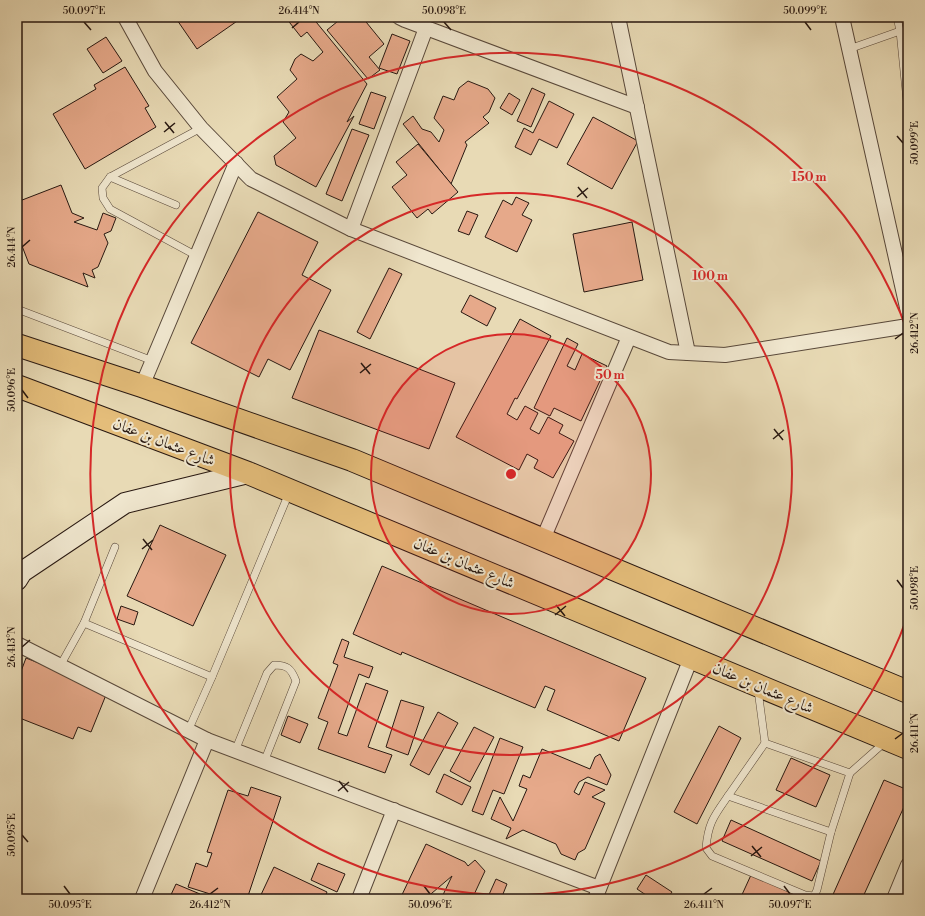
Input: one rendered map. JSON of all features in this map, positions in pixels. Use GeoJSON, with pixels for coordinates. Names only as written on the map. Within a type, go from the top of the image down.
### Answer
{"type":"FeatureCollection","features":[{"type":"Feature","properties":{"kind":"main road"},"geometry":{"type":"LineString","coordinates":[[17,345],[142,386],[352,460],[908,692]]}},
{"type":"Feature","properties":{"kind":"main road","name":"شارع عثمان بن عفان"},"geometry":{"type":"LineString","coordinates":[[17,386],[248,473],[908,748]]}},
{"type":"Feature","properties":{"kind":"street"},"geometry":{"type":"LineString","coordinates":[[125,17],[155,71],[201,128],[251,179],[351,229],[669,352],[725,355],[908,326]]}},
{"type":"Feature","properties":{"kind":"street"},"geometry":{"type":"LineString","coordinates":[[400,17],[637,107]]}},
{"type":"Feature","properties":{"kind":"street"},"geometry":{"type":"LineString","coordinates":[[618,17],[688,353]]}},
{"type":"Feature","properties":{"kind":"street"},"geometry":{"type":"LineString","coordinates":[[842,17],[908,312]]}},
{"type":"Feature","properties":{"kind":"street"},"geometry":{"type":"LineString","coordinates":[[351,229],[426,28]]}},
{"type":"Feature","properties":{"kind":"street"},"geometry":{"type":"LineString","coordinates":[[142,386],[236,163]]}},
{"type":"Feature","properties":{"kind":"street"},"geometry":{"type":"LineString","coordinates":[[543,539],[629,336]]}},
{"type":"Feature","properties":{"kind":"street"},"geometry":{"type":"LineString","coordinates":[[17,580],[22,572],[125,503],[248,473]]}},
{"type":"Feature","properties":{"kind":"street"},"geometry":{"type":"LineString","coordinates":[[17,644],[207,740],[394,810],[597,894],[691,658]]}},
{"type":"Feature","properties":{"kind":"street"},"geometry":{"type":"LineString","coordinates":[[142,899],[207,740]]}},
{"type":"Feature","properties":{"kind":"street"},"geometry":{"type":"LineString","coordinates":[[359,899],[394,810]]}},
{"type":"Feature","properties":{"kind":"street"},"geometry":{"type":"LineString","coordinates":[[894,899],[908,865]]}},
{"type":"Feature","properties":{"kind":"lane"},"geometry":{"type":"LineString","coordinates":[[897,17],[900,31],[908,111]]}},
{"type":"Feature","properties":{"kind":"lane"},"geometry":{"type":"LineString","coordinates":[[849,50],[900,31]]}},
{"type":"Feature","properties":{"kind":"lane"},"geometry":{"type":"LineString","coordinates":[[197,256],[110,209],[103,198],[102,188],[110,177],[201,128]]}},
{"type":"Feature","properties":{"kind":"lane"},"geometry":{"type":"LineString","coordinates":[[110,177],[176,205]]}},
{"type":"Feature","properties":{"kind":"lane"},"geometry":{"type":"LineString","coordinates":[[17,309],[153,361]]}},
{"type":"Feature","properties":{"kind":"lane"},"geometry":{"type":"LineString","coordinates":[[188,731],[290,491]]}},
{"type":"Feature","properties":{"kind":"lane"},"geometry":{"type":"LineString","coordinates":[[60,666],[84,623],[115,547]]}},
{"type":"Feature","properties":{"kind":"lane"},"geometry":{"type":"LineString","coordinates":[[84,623],[212,677]]}},
{"type":"Feature","properties":{"kind":"lane"},"geometry":{"type":"LineString","coordinates":[[235,750],[267,673],[274,665],[284,665],[293,672],[296,681],[264,762]]}},
{"type":"Feature","properties":{"kind":"lane"},"geometry":{"type":"LineString","coordinates":[[758,686],[765,743],[715,814],[708,831],[706,848],[712,856],[805,895],[814,896],[817,890],[831,832],[850,772],[888,740]]}},
{"type":"Feature","properties":{"kind":"lane"},"geometry":{"type":"LineString","coordinates":[[765,743],[850,772]]}},
{"type":"Feature","properties":{"kind":"lane"},"geometry":{"type":"LineString","coordinates":[[728,796],[831,832]]}},
{"type":"Feature","properties":{"kind":"building"},"geometry":{"type":"Polygon","coordinates":[[[175,17],[243,17],[197,49],[175,17]]]}},
{"type":"Feature","properties":{"kind":"building"},"geometry":{"type":"Polygon","coordinates":[[[312,17],[367,84],[347,122],[354,116],[316,187],[276,165],[274,156],[296,138],[283,122],[289,112],[277,97],[297,79],[290,70],[295,59],[301,54],[313,61],[323,52],[307,32],[301,37],[286,18],[312,17]]]}},
{"type":"Feature","properties":{"kind":"building"},"geometry":{"type":"Polygon","coordinates":[[[343,17],[362,17],[384,44],[369,57],[380,70],[368,79],[327,30],[343,17]]]}},
{"type":"Feature","properties":{"kind":"building"},"geometry":{"type":"Polygon","coordinates":[[[392,34],[410,41],[397,74],[379,68],[392,34]]]}},
{"type":"Feature","properties":{"kind":"building"},"geometry":{"type":"Polygon","coordinates":[[[106,37],[122,61],[103,73],[87,49],[106,37]]]}},
{"type":"Feature","properties":{"kind":"building"},"geometry":{"type":"Polygon","coordinates":[[[125,67],[149,106],[145,108],[156,127],[85,169],[53,114],[96,89],[94,85],[125,67]]]}},
{"type":"Feature","properties":{"kind":"building"},"geometry":{"type":"Polygon","coordinates":[[[468,81],[488,89],[495,98],[489,112],[483,117],[489,123],[465,142],[467,145],[451,184],[403,124],[413,116],[422,129],[431,132],[439,142],[444,130],[434,118],[443,96],[454,100],[459,88],[468,81]]]}},
{"type":"Feature","properties":{"kind":"building"},"geometry":{"type":"Polygon","coordinates":[[[532,88],[545,94],[531,127],[517,121],[532,88]]]}},
{"type":"Feature","properties":{"kind":"building"},"geometry":{"type":"Polygon","coordinates":[[[371,92],[386,97],[374,129],[359,124],[371,92]]]}},
{"type":"Feature","properties":{"kind":"building"},"geometry":{"type":"Polygon","coordinates":[[[509,93],[520,100],[512,115],[500,108],[509,93]]]}},
{"type":"Feature","properties":{"kind":"building"},"geometry":{"type":"Polygon","coordinates":[[[549,101],[574,114],[557,148],[539,139],[531,155],[515,147],[524,128],[533,133],[549,101]]]}},
{"type":"Feature","properties":{"kind":"building"},"geometry":{"type":"Polygon","coordinates":[[[593,117],[638,141],[612,189],[567,164],[593,117]]]}},
{"type":"Feature","properties":{"kind":"building"},"geometry":{"type":"Polygon","coordinates":[[[352,129],[369,135],[342,201],[326,194],[352,129]]]}},
{"type":"Feature","properties":{"kind":"building"},"geometry":{"type":"Polygon","coordinates":[[[418,144],[458,192],[432,214],[428,209],[417,218],[392,187],[407,175],[396,162],[418,144]]]}},
{"type":"Feature","properties":{"kind":"building"},"geometry":{"type":"Polygon","coordinates":[[[61,185],[72,213],[84,218],[74,222],[97,230],[103,213],[116,218],[111,231],[104,234],[108,243],[98,267],[92,270],[95,278],[83,273],[88,287],[29,264],[17,233],[17,202],[61,185]]]}},
{"type":"Feature","properties":{"kind":"building"},"geometry":{"type":"Polygon","coordinates":[[[516,197],[529,203],[522,215],[532,220],[517,252],[485,237],[503,200],[512,205],[516,197]]]}},
{"type":"Feature","properties":{"kind":"building"},"geometry":{"type":"Polygon","coordinates":[[[467,211],[478,215],[469,235],[458,231],[467,211]]]}},
{"type":"Feature","properties":{"kind":"building"},"geometry":{"type":"Polygon","coordinates":[[[258,212],[318,242],[302,275],[331,290],[290,370],[268,359],[259,377],[191,343],[258,212]]]}},
{"type":"Feature","properties":{"kind":"building"},"geometry":{"type":"Polygon","coordinates":[[[632,222],[643,280],[584,292],[573,234],[632,222]]]}},
{"type":"Feature","properties":{"kind":"building"},"geometry":{"type":"Polygon","coordinates":[[[389,268],[402,274],[370,339],[357,332],[389,268]]]}},
{"type":"Feature","properties":{"kind":"building"},"geometry":{"type":"Polygon","coordinates":[[[470,295],[496,308],[487,326],[461,312],[470,295]]]}},
{"type":"Feature","properties":{"kind":"building"},"geometry":{"type":"Polygon","coordinates":[[[520,319],[551,336],[517,399],[515,398],[507,414],[517,420],[525,406],[538,413],[530,429],[539,434],[548,417],[563,425],[559,433],[574,441],[553,478],[534,468],[538,460],[527,454],[519,470],[456,437],[520,319]]]}},
{"type":"Feature","properties":{"kind":"building"},"geometry":{"type":"Polygon","coordinates":[[[319,330],[455,383],[429,449],[292,398],[319,330]]]}},
{"type":"Feature","properties":{"kind":"building"},"geometry":{"type":"Polygon","coordinates":[[[567,338],[578,344],[567,366],[575,370],[582,354],[607,366],[581,421],[554,408],[550,416],[534,408],[567,338]]]}},
{"type":"Feature","properties":{"kind":"building"},"geometry":{"type":"Polygon","coordinates":[[[160,525],[226,555],[193,626],[127,596],[160,525]]]}},
{"type":"Feature","properties":{"kind":"building"},"geometry":{"type":"Polygon","coordinates":[[[382,566],[646,678],[619,741],[547,710],[555,690],[545,686],[535,708],[402,652],[401,655],[353,634],[382,566]]]}},
{"type":"Feature","properties":{"kind":"building"},"geometry":{"type":"Polygon","coordinates":[[[121,606],[138,612],[134,625],[117,619],[121,606]]]}},
{"type":"Feature","properties":{"kind":"building"},"geometry":{"type":"Polygon","coordinates":[[[342,639],[349,642],[344,657],[373,667],[369,678],[359,674],[338,733],[347,736],[366,683],[388,691],[368,747],[392,755],[385,773],[318,749],[328,722],[318,718],[338,665],[333,663],[342,639]]]}},
{"type":"Feature","properties":{"kind":"building"},"geometry":{"type":"Polygon","coordinates":[[[26,658],[108,690],[91,732],[78,727],[73,739],[17,717],[17,682],[26,658]]]}},
{"type":"Feature","properties":{"kind":"building"},"geometry":{"type":"Polygon","coordinates":[[[401,700],[424,707],[408,755],[386,747],[401,700]]]}},
{"type":"Feature","properties":{"kind":"building"},"geometry":{"type":"Polygon","coordinates":[[[438,712],[458,723],[429,775],[410,765],[438,712]]]}},
{"type":"Feature","properties":{"kind":"building"},"geometry":{"type":"Polygon","coordinates":[[[288,716],[308,724],[300,743],[281,735],[288,716]]]}},
{"type":"Feature","properties":{"kind":"building"},"geometry":{"type":"Polygon","coordinates":[[[719,726],[741,738],[697,824],[674,812],[719,726]]]}},
{"type":"Feature","properties":{"kind":"building"},"geometry":{"type":"Polygon","coordinates":[[[474,727],[494,737],[470,782],[450,771],[474,727]]]}},
{"type":"Feature","properties":{"kind":"building"},"geometry":{"type":"Polygon","coordinates":[[[500,738],[523,747],[504,794],[493,790],[483,815],[472,811],[500,738]]]}},
{"type":"Feature","properties":{"kind":"building"},"geometry":{"type":"Polygon","coordinates":[[[542,749],[590,769],[595,757],[600,754],[611,775],[607,785],[588,777],[579,782],[574,792],[579,795],[585,782],[605,790],[592,797],[605,803],[585,849],[578,853],[575,860],[561,854],[556,844],[523,830],[506,839],[511,828],[491,819],[500,797],[513,821],[527,789],[519,786],[523,775],[530,778],[542,749]]]}},
{"type":"Feature","properties":{"kind":"building"},"geometry":{"type":"Polygon","coordinates":[[[791,758],[830,775],[816,807],[776,790],[791,758]]]}},
{"type":"Feature","properties":{"kind":"building"},"geometry":{"type":"Polygon","coordinates":[[[444,774],[471,787],[462,805],[436,792],[444,774]]]}},
{"type":"Feature","properties":{"kind":"building"},"geometry":{"type":"Polygon","coordinates":[[[884,780],[908,790],[908,798],[862,899],[831,899],[884,780]]]}},
{"type":"Feature","properties":{"kind":"building"},"geometry":{"type":"Polygon","coordinates":[[[251,787],[281,797],[247,899],[226,899],[188,887],[196,863],[207,867],[212,853],[207,852],[228,790],[248,796],[251,787]]]}},
{"type":"Feature","properties":{"kind":"building"},"geometry":{"type":"Polygon","coordinates":[[[731,820],[821,861],[812,881],[722,841],[731,820]]]}},
{"type":"Feature","properties":{"kind":"building"},"geometry":{"type":"Polygon","coordinates":[[[426,844],[465,862],[468,866],[475,860],[485,871],[472,899],[441,899],[452,876],[425,899],[400,899],[426,844]]]}},
{"type":"Feature","properties":{"kind":"building"},"geometry":{"type":"Polygon","coordinates":[[[318,863],[345,874],[337,892],[311,880],[318,863]]]}},
{"type":"Feature","properties":{"kind":"building"},"geometry":{"type":"Polygon","coordinates":[[[274,867],[327,892],[324,899],[259,899],[274,867]]]}},
{"type":"Feature","properties":{"kind":"building"},"geometry":{"type":"Polygon","coordinates":[[[646,875],[672,892],[667,899],[652,899],[637,889],[646,875]]]}},
{"type":"Feature","properties":{"kind":"building"},"geometry":{"type":"Polygon","coordinates":[[[751,875],[801,897],[801,899],[740,899],[751,875]]]}},
{"type":"Feature","properties":{"kind":"building"},"geometry":{"type":"Polygon","coordinates":[[[496,879],[507,884],[503,894],[514,899],[487,899],[496,879]]]}},
{"type":"Feature","properties":{"kind":"building"},"geometry":{"type":"Polygon","coordinates":[[[176,884],[200,894],[197,899],[169,899],[176,884]]]}}]}
